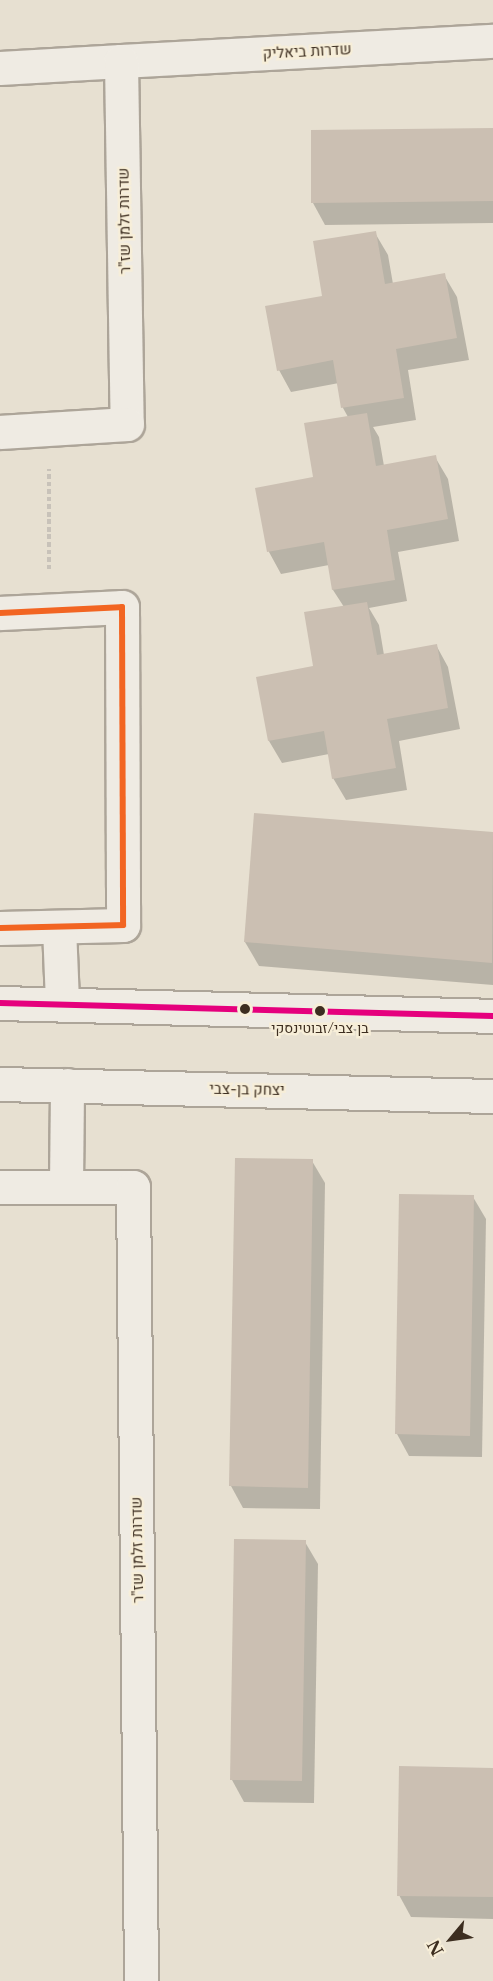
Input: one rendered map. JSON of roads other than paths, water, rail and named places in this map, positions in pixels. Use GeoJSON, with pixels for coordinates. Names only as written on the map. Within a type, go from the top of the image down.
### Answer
{"type":"FeatureCollection","features":[{"type":"Feature","properties":{"kind":"street","name":"שדרות ביאליק"},"geometry":{"type":"LineString","coordinates":[[122,61],[493,41]]}},
{"type":"Feature","properties":{"kind":"street"},"geometry":{"type":"LineString","coordinates":[[0,68],[122,61]]}},
{"type":"Feature","properties":{"kind":"street","name":"שדרות זלמן שז\"ר"},"geometry":{"type":"LineString","coordinates":[[0,432],[127,424],[122,61]]}},
{"type":"Feature","properties":{"kind":"street"},"geometry":{"type":"LineString","coordinates":[[0,613],[122,607],[123,925],[0,928]]}},
{"type":"Feature","properties":{"kind":"street"},"geometry":{"type":"LineString","coordinates":[[58,927],[62,1003]]}},
{"type":"Feature","properties":{"kind":"street"},"geometry":{"type":"LineString","coordinates":[[0,1003],[493,1016]]}},
{"type":"Feature","properties":{"kind":"street","name":"יצחק בן-צבי"},"geometry":{"type":"LineString","coordinates":[[0,1084],[493,1096]]}},
{"type":"Feature","properties":{"kind":"street"},"geometry":{"type":"LineString","coordinates":[[66,1185],[67,1085]]}},
{"type":"Feature","properties":{"kind":"street","name":"שדרות זלמן שז\"ר"},"geometry":{"type":"LineString","coordinates":[[0,1187],[66,1185],[133,1187],[141,1981]]}},
{"type":"Feature","properties":{"kind":"place","name":"בן צבי/זבוטינסקי"},"geometry":{"type":"Point","coordinates":[320,1011]}}]}
